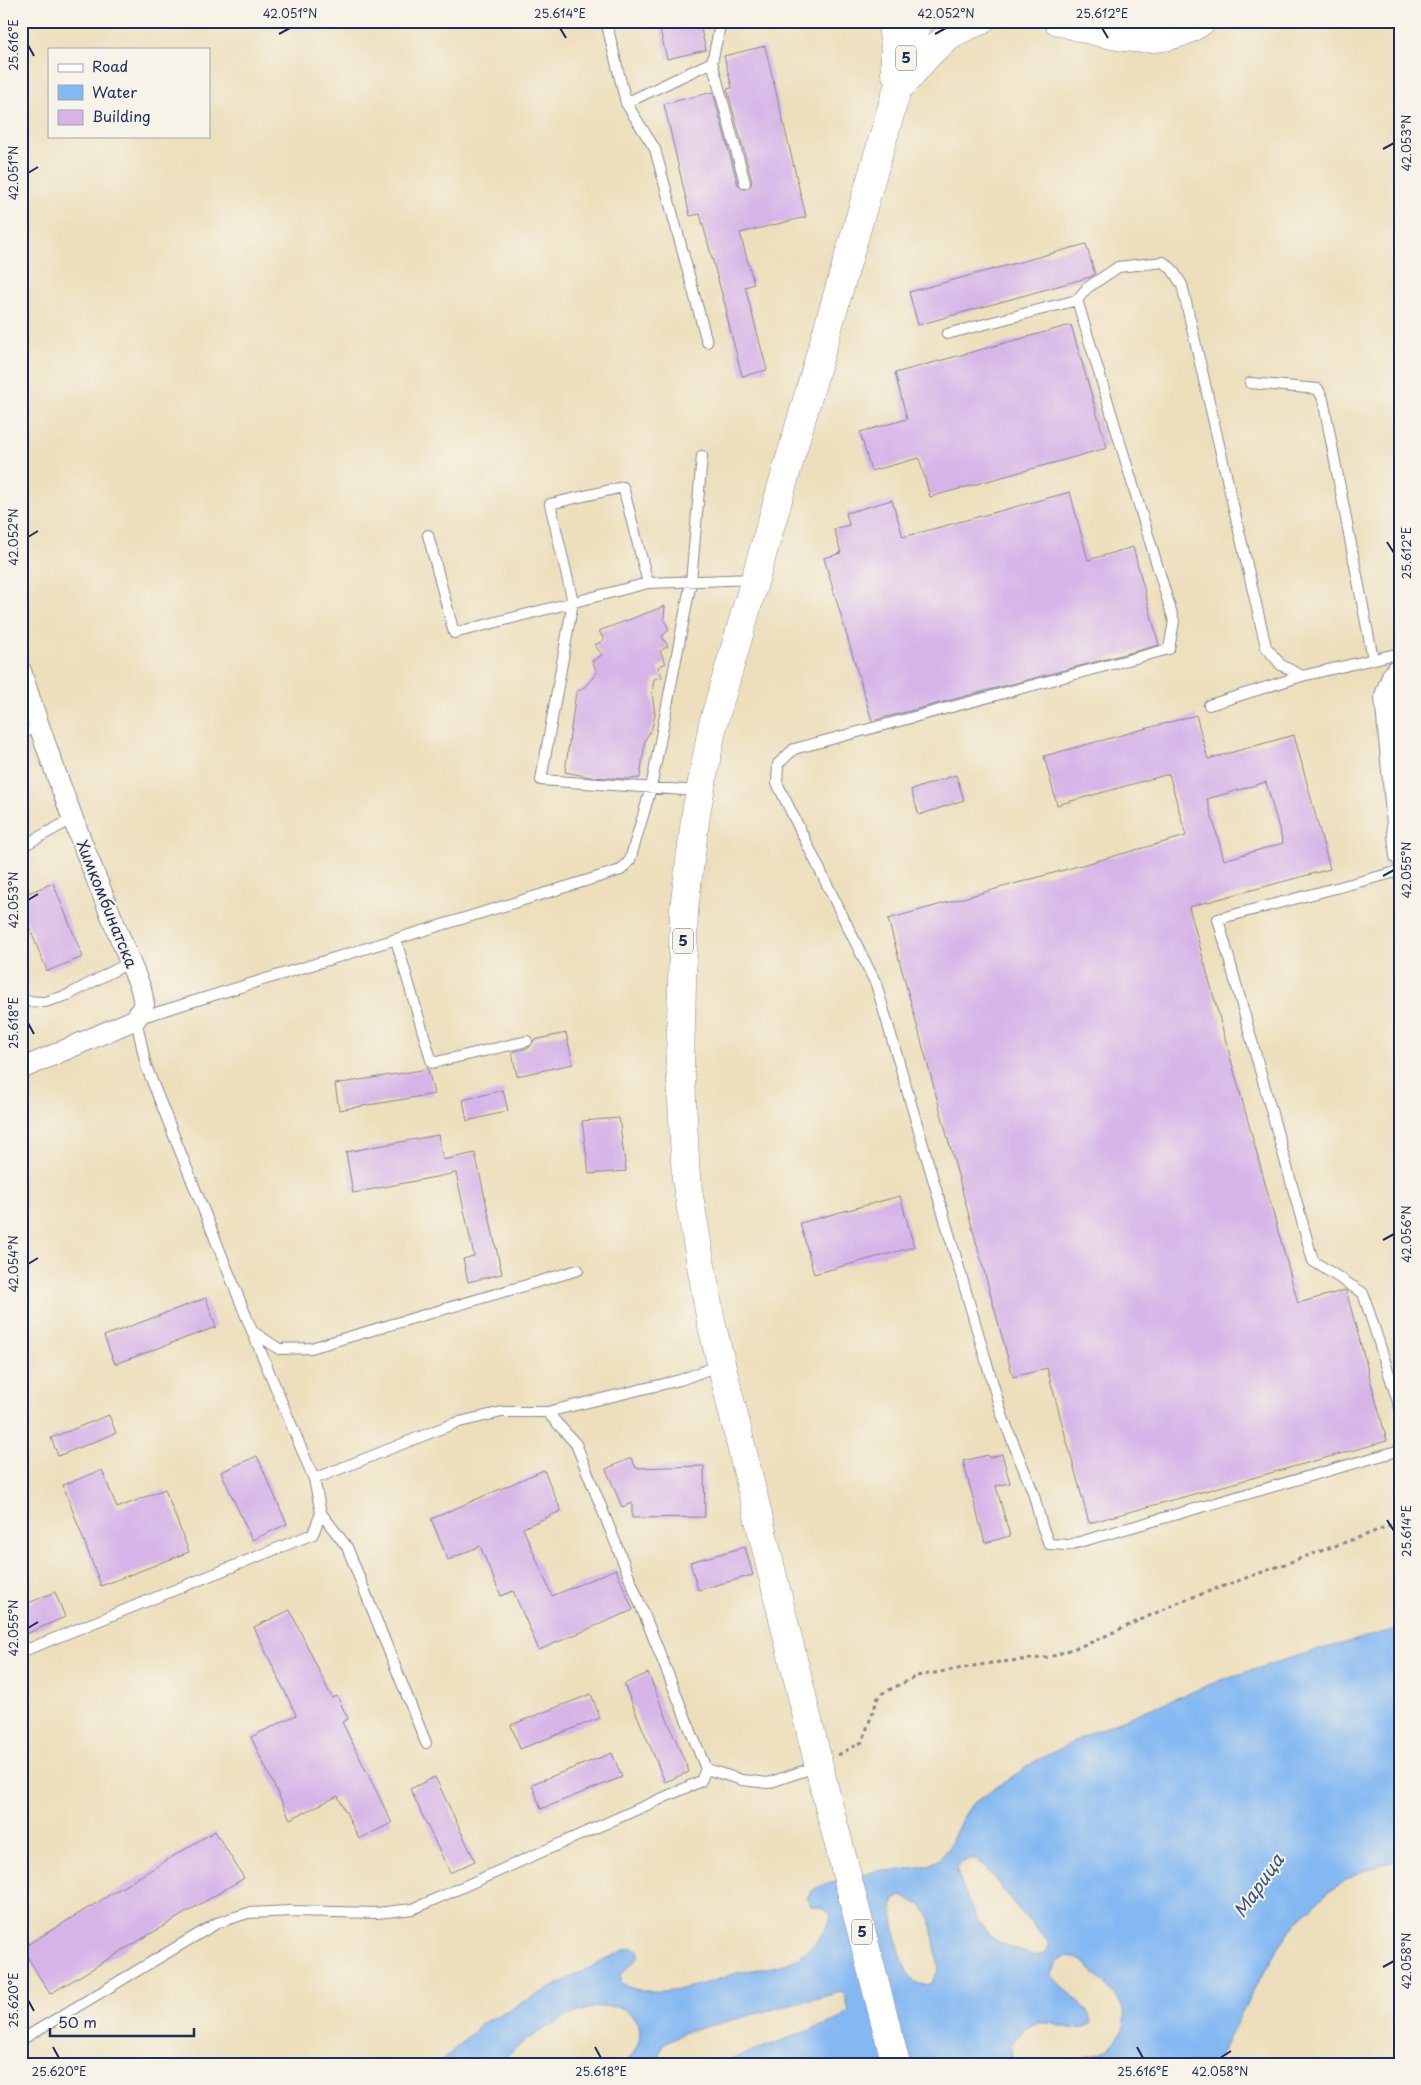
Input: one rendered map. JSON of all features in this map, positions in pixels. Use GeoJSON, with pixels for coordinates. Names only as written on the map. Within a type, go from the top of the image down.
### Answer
{"type":"FeatureCollection","features":[{"type":"Feature","properties":{"kind":"main road"},"geometry":{"type":"LineString","coordinates":[[890,21],[895,45],[895,94]]}},
{"type":"Feature","properties":{"kind":"main road","name":"5"},"geometry":{"type":"LineString","coordinates":[[896,2064],[827,1799],[711,1322],[686,1179],[680,1060],[684,908],[700,791],[713,724],[917,21]]}},
{"type":"Feature","properties":{"kind":"main road"},"geometry":{"type":"LineString","coordinates":[[895,94],[925,57],[946,38],[980,21]]}},
{"type":"Feature","properties":{"kind":"main road"},"geometry":{"type":"LineString","coordinates":[[1058,21],[1114,36],[1142,40],[1168,37],[1184,32],[1202,21]]}},
{"type":"Feature","properties":{"kind":"street"},"geometry":{"type":"LineString","coordinates":[[1400,666],[1392,676],[1385,696],[1400,856]]}},
{"type":"Feature","properties":{"kind":"street","name":"Химкомбинатска"},"geometry":{"type":"LineString","coordinates":[[21,671],[30,730],[72,819],[130,962],[144,1004],[136,1019]]}},
{"type":"Feature","properties":{"kind":"street"},"geometry":{"type":"LineString","coordinates":[[21,1069],[136,1019]]}},
{"type":"Feature","properties":{"kind":"lane"},"geometry":{"type":"LineString","coordinates":[[606,21],[626,103],[655,149],[707,342]]}},
{"type":"Feature","properties":{"kind":"lane"},"geometry":{"type":"LineString","coordinates":[[721,21],[712,62],[745,183]]}},
{"type":"Feature","properties":{"kind":"lane"},"geometry":{"type":"LineString","coordinates":[[626,103],[712,62]]}},
{"type":"Feature","properties":{"kind":"lane"},"geometry":{"type":"LineString","coordinates":[[947,334],[1076,300],[1087,288],[1118,267],[1163,262],[1172,269],[1182,284],[1266,648],[1281,665],[1302,676]]}},
{"type":"Feature","properties":{"kind":"lane"},"geometry":{"type":"LineString","coordinates":[[1076,300],[1174,621],[1169,649],[794,749],[778,764],[777,783],[876,984],[1002,1415],[1033,1492],[1049,1544],[1069,1545],[1397,1451],[1400,1447]]}},
{"type":"Feature","properties":{"kind":"lane"},"geometry":{"type":"LineString","coordinates":[[1250,383],[1318,389],[1323,399],[1373,659]]}},
{"type":"Feature","properties":{"kind":"lane"},"geometry":{"type":"LineString","coordinates":[[426,1743],[347,1547],[321,1513],[314,1479],[252,1331],[146,1066],[136,1019],[621,870],[630,860],[651,788],[691,582],[702,456]]}},
{"type":"Feature","properties":{"kind":"lane"},"geometry":{"type":"LineString","coordinates":[[648,583],[623,487],[550,504],[573,602],[541,780],[700,791]]}},
{"type":"Feature","properties":{"kind":"lane"},"geometry":{"type":"LineString","coordinates":[[428,535],[454,633],[648,583],[755,579]]}},
{"type":"Feature","properties":{"kind":"lane"},"geometry":{"type":"LineString","coordinates":[[1209,705],[1302,676],[1400,653]]}},
{"type":"Feature","properties":{"kind":"lane"},"geometry":{"type":"LineString","coordinates":[[21,848],[72,819]]}},
{"type":"Feature","properties":{"kind":"lane"},"geometry":{"type":"LineString","coordinates":[[1400,872],[1218,919],[1313,1261],[1363,1293],[1400,1408]]}},
{"type":"Feature","properties":{"kind":"lane"},"geometry":{"type":"LineString","coordinates":[[396,940],[432,1063],[526,1041]]}},
{"type":"Feature","properties":{"kind":"lane"},"geometry":{"type":"LineString","coordinates":[[21,996],[24,1001],[45,1002],[68,995],[130,962]]}},
{"type":"Feature","properties":{"kind":"lane"},"geometry":{"type":"LineString","coordinates":[[252,1331],[278,1349],[311,1348],[578,1270]]}},
{"type":"Feature","properties":{"kind":"lane"},"geometry":{"type":"LineString","coordinates":[[314,1479],[455,1423],[502,1412],[547,1412],[680,1380],[721,1365]]}},
{"type":"Feature","properties":{"kind":"lane"},"geometry":{"type":"LineString","coordinates":[[21,2040],[217,1922],[248,1913],[292,1911],[377,1914],[413,1909],[700,1781],[706,1769],[576,1444],[547,1412]]}},
{"type":"Feature","properties":{"kind":"lane"},"geometry":{"type":"LineString","coordinates":[[21,1652],[313,1534],[321,1513]]}},
{"type":"Feature","properties":{"kind":"lane"},"geometry":{"type":"LineString","coordinates":[[706,1769],[742,1780],[768,1783],[819,1766]]}},
{"type":"Feature","properties":{"kind":"path"},"geometry":{"type":"LineString","coordinates":[[819,1766],[862,1742],[879,1695],[917,1676],[991,1663],[1050,1657],[1092,1642],[1182,1601],[1371,1534],[1400,1521]]}},
{"type":"Feature","properties":{"kind":"water","name":"Марица"},"geometry":{"type":"Polygon","coordinates":[[[1400,1628],[1400,1861],[1365,1870],[1336,1887],[1310,1909],[1288,1935],[1268,1964],[1220,2056],[1212,2064],[1042,2064],[1086,2057],[1103,2052],[1116,2041],[1125,2021],[1125,2014],[1119,2001],[1095,1973],[1082,1961],[1065,1956],[1057,1961],[1052,1975],[1086,2009],[1091,2023],[1083,2028],[1048,2023],[1030,2026],[1016,2038],[1011,2047],[1012,2057],[1021,2064],[718,2064],[835,2021],[849,2011],[845,1995],[841,1992],[685,2032],[663,2044],[661,2057],[664,2064],[625,2064],[637,2046],[640,2034],[638,2024],[627,2012],[616,2007],[602,2006],[587,2009],[557,2022],[530,2038],[496,2064],[439,2064],[481,2024],[622,1951],[633,1948],[638,1950],[639,1956],[621,1975],[621,1983],[643,1991],[683,1988],[738,1973],[787,1963],[799,1957],[821,1936],[831,1918],[830,1913],[822,1908],[811,1906],[807,1897],[812,1891],[824,1884],[880,1870],[894,1871],[929,1865],[940,1859],[948,1849],[962,1819],[972,1804],[1034,1762],[1090,1733],[1221,1680],[1297,1656],[1400,1628]],[[970,1860],[956,1866],[969,1902],[984,1928],[997,1941],[1011,1948],[1033,1955],[1044,1953],[1049,1948],[1048,1942],[984,1866],[976,1860],[970,1860]],[[901,1896],[894,1900],[893,1916],[903,1962],[914,1981],[922,1985],[931,1984],[939,1969],[930,1918],[921,1905],[901,1896]]]}},
{"type":"Feature","properties":{"kind":"building"},"geometry":{"type":"Polygon","coordinates":[[[658,21],[699,21],[706,50],[667,59],[658,21]]]}},
{"type":"Feature","properties":{"kind":"building"},"geometry":{"type":"Polygon","coordinates":[[[765,46],[806,217],[740,233],[754,284],[745,287],[767,370],[742,376],[727,312],[700,214],[690,216],[664,104],[713,92],[738,185],[743,189],[747,189],[752,181],[727,89],[732,88],[724,56],[765,46]]]}},
{"type":"Feature","properties":{"kind":"building"},"geometry":{"type":"Polygon","coordinates":[[[1086,244],[1095,274],[1090,277],[918,325],[909,292],[1086,244]]]}},
{"type":"Feature","properties":{"kind":"building"},"geometry":{"type":"Polygon","coordinates":[[[1071,325],[1107,448],[930,497],[919,458],[871,471],[860,432],[907,419],[895,373],[1071,325]]]}},
{"type":"Feature","properties":{"kind":"building"},"geometry":{"type":"Polygon","coordinates":[[[1070,492],[1088,560],[1133,547],[1159,645],[872,721],[824,558],[841,553],[834,529],[849,525],[846,513],[892,500],[903,537],[1070,492]]]}},
{"type":"Feature","properties":{"kind":"building"},"geometry":{"type":"Polygon","coordinates":[[[665,606],[664,618],[669,630],[662,636],[668,646],[660,651],[666,663],[658,667],[662,677],[654,679],[652,693],[655,714],[652,728],[645,740],[640,778],[591,777],[565,772],[576,692],[586,686],[597,672],[592,661],[602,655],[595,645],[604,640],[599,631],[665,606]]]}},
{"type":"Feature","properties":{"kind":"building"},"geometry":{"type":"Polygon","coordinates":[[[1196,715],[1208,759],[1294,735],[1330,869],[1189,907],[1298,1303],[1346,1290],[1387,1441],[1089,1523],[1047,1368],[1013,1377],[888,919],[1186,836],[1169,774],[1057,805],[1044,756],[1196,715]],[[1266,782],[1207,799],[1224,860],[1283,843],[1266,782]]]}},
{"type":"Feature","properties":{"kind":"building"},"geometry":{"type":"Polygon","coordinates":[[[956,775],[964,800],[919,815],[911,790],[956,775]]]}},
{"type":"Feature","properties":{"kind":"building"},"geometry":{"type":"Polygon","coordinates":[[[53,883],[83,957],[47,971],[21,907],[21,896],[53,883]]]}},
{"type":"Feature","properties":{"kind":"building"},"geometry":{"type":"Polygon","coordinates":[[[566,1033],[573,1064],[517,1076],[512,1052],[529,1048],[534,1040],[566,1033]]]}},
{"type":"Feature","properties":{"kind":"building"},"geometry":{"type":"Polygon","coordinates":[[[428,1069],[434,1094],[339,1110],[335,1084],[428,1069]]]}},
{"type":"Feature","properties":{"kind":"building"},"geometry":{"type":"Polygon","coordinates":[[[503,1090],[508,1111],[467,1121],[463,1100],[503,1090]]]}},
{"type":"Feature","properties":{"kind":"building"},"geometry":{"type":"Polygon","coordinates":[[[619,1118],[626,1171],[589,1174],[582,1121],[619,1118]]]}},
{"type":"Feature","properties":{"kind":"building"},"geometry":{"type":"Polygon","coordinates":[[[438,1135],[443,1160],[475,1153],[502,1274],[468,1282],[463,1259],[474,1256],[456,1173],[353,1193],[346,1152],[438,1135]]]}},
{"type":"Feature","properties":{"kind":"building"},"geometry":{"type":"Polygon","coordinates":[[[900,1196],[914,1247],[814,1274],[800,1223],[900,1196]]]}},
{"type":"Feature","properties":{"kind":"building"},"geometry":{"type":"Polygon","coordinates":[[[206,1298],[216,1327],[115,1364],[104,1336],[206,1298]]]}},
{"type":"Feature","properties":{"kind":"building"},"geometry":{"type":"Polygon","coordinates":[[[109,1415],[116,1433],[58,1456],[51,1438],[109,1415]]]}},
{"type":"Feature","properties":{"kind":"building"},"geometry":{"type":"Polygon","coordinates":[[[1002,1454],[1010,1483],[996,1486],[1010,1536],[985,1543],[963,1461],[988,1455],[989,1458],[1002,1454]]]}},
{"type":"Feature","properties":{"kind":"building"},"geometry":{"type":"Polygon","coordinates":[[[257,1456],[287,1524],[252,1540],[221,1472],[257,1456]]]}},
{"type":"Feature","properties":{"kind":"building"},"geometry":{"type":"Polygon","coordinates":[[[631,1458],[636,1468],[704,1466],[705,1517],[632,1518],[632,1503],[622,1507],[606,1469],[631,1458]]]}},
{"type":"Feature","properties":{"kind":"building"},"geometry":{"type":"Polygon","coordinates":[[[102,1470],[117,1508],[165,1489],[189,1552],[101,1586],[63,1485],[102,1470]]]}},
{"type":"Feature","properties":{"kind":"building"},"geometry":{"type":"Polygon","coordinates":[[[544,1470],[561,1511],[523,1528],[552,1596],[616,1569],[633,1610],[539,1650],[513,1591],[501,1596],[480,1546],[448,1560],[431,1519],[544,1470]]]}},
{"type":"Feature","properties":{"kind":"building"},"geometry":{"type":"Polygon","coordinates":[[[745,1547],[753,1575],[698,1590],[690,1562],[745,1547]]]}},
{"type":"Feature","properties":{"kind":"building"},"geometry":{"type":"Polygon","coordinates":[[[55,1592],[65,1617],[26,1634],[21,1623],[21,1606],[55,1592]]]}},
{"type":"Feature","properties":{"kind":"building"},"geometry":{"type":"Polygon","coordinates":[[[290,1610],[332,1698],[337,1696],[348,1719],[342,1722],[392,1823],[359,1839],[338,1796],[290,1819],[251,1737],[296,1715],[254,1627],[290,1610]]]}},
{"type":"Feature","properties":{"kind":"building"},"geometry":{"type":"Polygon","coordinates":[[[648,1673],[689,1772],[665,1782],[624,1684],[648,1673]]]}},
{"type":"Feature","properties":{"kind":"building"},"geometry":{"type":"Polygon","coordinates":[[[591,1694],[600,1718],[520,1749],[511,1725],[591,1694]]]}},
{"type":"Feature","properties":{"kind":"building"},"geometry":{"type":"Polygon","coordinates":[[[612,1753],[622,1777],[541,1809],[532,1784],[612,1753]]]}},
{"type":"Feature","properties":{"kind":"building"},"geometry":{"type":"Polygon","coordinates":[[[435,1777],[475,1861],[450,1873],[410,1789],[435,1777]]]}},
{"type":"Feature","properties":{"kind":"building"},"geometry":{"type":"Polygon","coordinates":[[[215,1831],[244,1878],[50,1994],[22,1948],[215,1831]]]}}]}
